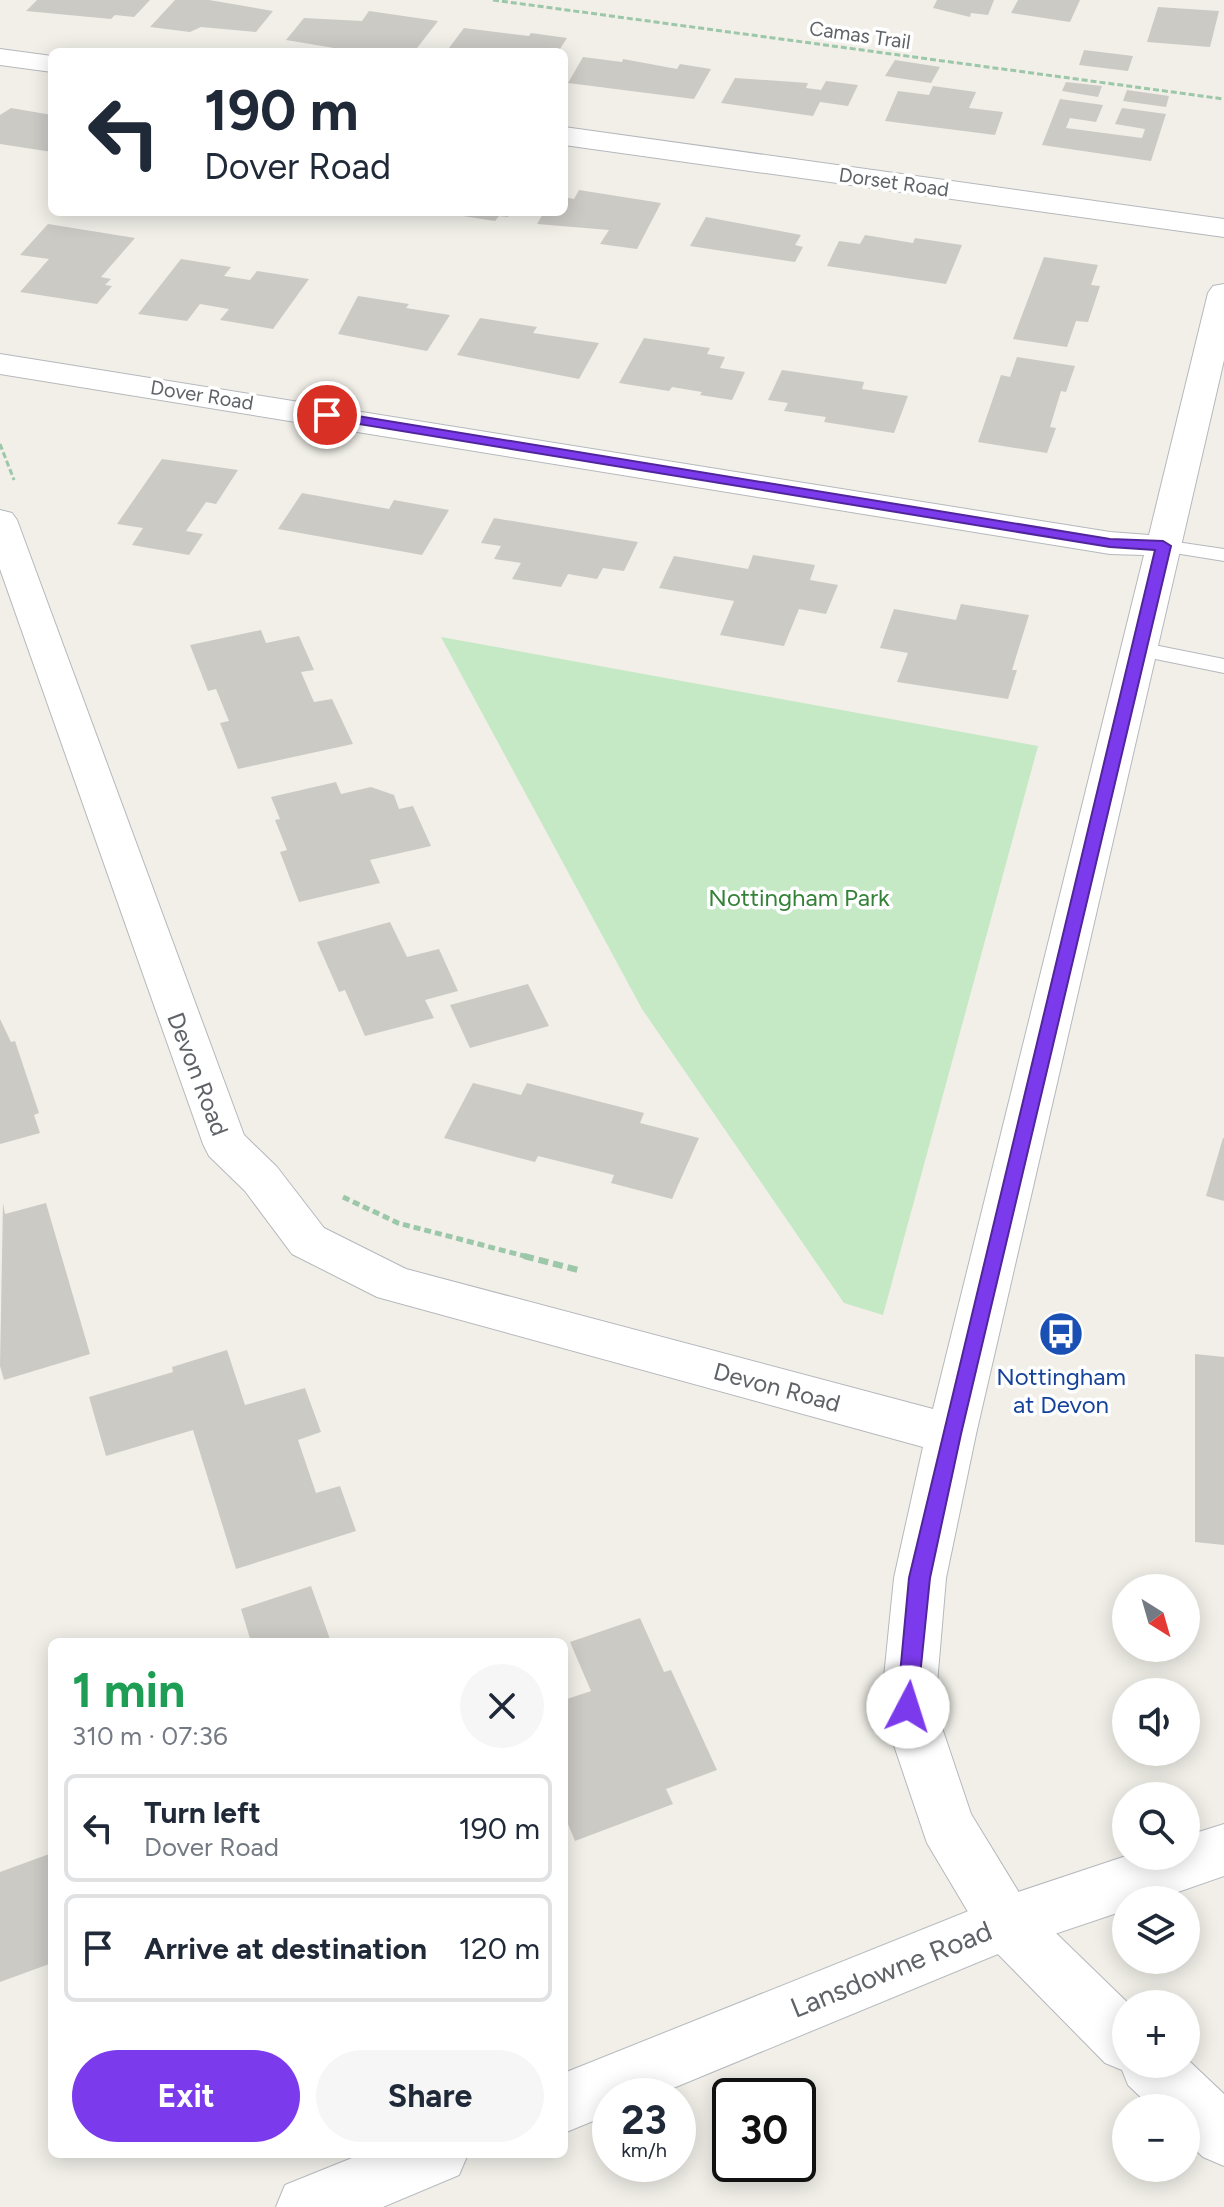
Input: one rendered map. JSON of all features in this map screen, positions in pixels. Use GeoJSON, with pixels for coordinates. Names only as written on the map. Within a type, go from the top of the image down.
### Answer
{"type":"FeatureCollection","features":[{"type":"Feature","properties":{"kind":"street"},"geometry":{"type":"LineString","coordinates":[[0,57],[48,63]]}},
{"type":"Feature","properties":{"kind":"street","name":"Dorset Road"},"geometry":{"type":"LineString","coordinates":[[568,137],[1224,228]]}},
{"type":"Feature","properties":{"kind":"street"},"geometry":{"type":"LineString","coordinates":[[1112,2028],[1006,1923],[947,1825],[908,1707],[920,1578],[951,1434],[1224,297]]}},
{"type":"Feature","properties":{"kind":"street","name":"Dover Road"},"geometry":{"type":"LineString","coordinates":[[0,364],[1095,541],[1163,546]]}},
{"type":"Feature","properties":{"kind":"street","name":"Devon Road"},"geometry":{"type":"LineString","coordinates":[[8,504],[225,1144],[261,1179],[308,1241],[394,1284],[951,1434]]}},
{"type":"Feature","properties":{"kind":"street","name":"Lansdowne Road"},"geometry":{"type":"LineString","coordinates":[[568,2101],[1006,1923],[1224,1850]]}},
{"type":"Feature","properties":{"kind":"street"},"geometry":{"type":"LineString","coordinates":[[1164,2078],[1224,2136]]}},
{"type":"Feature","properties":{"kind":"street"},"geometry":{"type":"LineString","coordinates":[[307,2207],[428,2158]]}},
{"type":"Feature","properties":{"kind":"lane"},"geometry":{"type":"LineString","coordinates":[[1163,546],[1224,555]]}},
{"type":"Feature","properties":{"kind":"lane"},"geometry":{"type":"LineString","coordinates":[[1139,649],[1224,666]]}},
{"type":"Feature","properties":{"kind":"path","name":"Camas Trail"},"geometry":{"type":"LineString","coordinates":[[493,0],[1224,99]]}},
{"type":"Feature","properties":{"kind":"path"},"geometry":{"type":"LineString","coordinates":[[0,444],[8,504]]}},
{"type":"Feature","properties":{"kind":"path"},"geometry":{"type":"LineString","coordinates":[[341,1196],[398,1223],[582,1271]]}},
{"type":"Feature","properties":{"kind":"green space","name":"Nottingham Park"},"geometry":{"type":"Polygon","coordinates":[[[441,637],[1038,746],[883,1315],[844,1303],[642,1009],[441,637]]]}},
{"type":"Feature","properties":{"kind":"building"},"geometry":{"type":"Polygon","coordinates":[[[37,0],[150,0],[134,17],[115,15],[111,19],[26,11],[37,0]]]}},
{"type":"Feature","properties":{"kind":"building"},"geometry":{"type":"Polygon","coordinates":[[[175,0],[209,0],[273,11],[256,32],[201,27],[190,32],[150,27],[175,0]]]}},
{"type":"Feature","properties":{"kind":"building"},"geometry":{"type":"Polygon","coordinates":[[[937,0],[994,0],[988,15],[971,13],[970,17],[933,8],[937,0]]]}},
{"type":"Feature","properties":{"kind":"building"},"geometry":{"type":"Polygon","coordinates":[[[1018,0],[1080,0],[1070,22],[1011,13],[1018,0]]]}},
{"type":"Feature","properties":{"kind":"building"},"geometry":{"type":"Polygon","coordinates":[[[1158,7],[1219,11],[1210,47],[1147,42],[1158,7]]]}},
{"type":"Feature","properties":{"kind":"building"},"geometry":{"type":"Polygon","coordinates":[[[369,11],[438,21],[417,48],[334,48],[286,40],[304,18],[362,21],[369,11]]]}},
{"type":"Feature","properties":{"kind":"building"},"geometry":{"type":"Polygon","coordinates":[[[464,28],[567,38],[561,48],[449,48],[464,28]]]}},
{"type":"Feature","properties":{"kind":"building"},"geometry":{"type":"Polygon","coordinates":[[[1084,50],[1133,56],[1128,71],[1079,65],[1084,50]]]}},
{"type":"Feature","properties":{"kind":"building"},"geometry":{"type":"Polygon","coordinates":[[[583,57],[622,62],[623,59],[677,69],[680,64],[711,69],[694,99],[568,83],[583,57]]]}},
{"type":"Feature","properties":{"kind":"building"},"geometry":{"type":"Polygon","coordinates":[[[895,60],[940,67],[931,83],[885,76],[895,60]]]}},
{"type":"Feature","properties":{"kind":"building"},"geometry":{"type":"Polygon","coordinates":[[[735,78],[808,83],[806,88],[821,90],[826,81],[858,85],[848,106],[820,102],[813,116],[721,103],[735,78]]]}},
{"type":"Feature","properties":{"kind":"building"},"geometry":{"type":"Polygon","coordinates":[[[1066,82],[1102,86],[1098,97],[1062,91],[1066,82]]]}},
{"type":"Feature","properties":{"kind":"building"},"geometry":{"type":"Polygon","coordinates":[[[933,86],[976,92],[969,108],[1003,112],[995,135],[885,121],[898,91],[929,95],[933,86]]]}},
{"type":"Feature","properties":{"kind":"building"},"geometry":{"type":"Polygon","coordinates":[[[1127,90],[1169,96],[1166,107],[1123,101],[1127,90]]]}},
{"type":"Feature","properties":{"kind":"building"},"geometry":{"type":"Polygon","coordinates":[[[1060,99],[1103,105],[1096,122],[1070,118],[1066,128],[1142,138],[1145,129],[1115,124],[1122,108],[1166,114],[1151,161],[1042,145],[1060,99]]]}},
{"type":"Feature","properties":{"kind":"building"},"geometry":{"type":"Polygon","coordinates":[[[11,108],[48,114],[48,151],[0,144],[0,115],[11,108]]]}},
{"type":"Feature","properties":{"kind":"building"},"geometry":{"type":"Polygon","coordinates":[[[579,190],[661,203],[637,249],[600,244],[609,230],[537,224],[542,216],[568,216],[568,198],[574,199],[579,190]]]}},
{"type":"Feature","properties":{"kind":"building"},"geometry":{"type":"Polygon","coordinates":[[[462,216],[499,216],[495,221],[462,216]]]}},
{"type":"Feature","properties":{"kind":"building"},"geometry":{"type":"Polygon","coordinates":[[[706,217],[801,235],[795,245],[803,247],[795,262],[690,246],[706,217]]]}},
{"type":"Feature","properties":{"kind":"building"},"geometry":{"type":"Polygon","coordinates":[[[48,224],[135,238],[101,277],[111,279],[105,285],[112,286],[97,304],[20,292],[49,259],[20,255],[48,224]]]}},
{"type":"Feature","properties":{"kind":"building"},"geometry":{"type":"Polygon","coordinates":[[[865,235],[913,243],[915,238],[962,245],[946,284],[827,266],[839,241],[860,244],[865,235]]]}},
{"type":"Feature","properties":{"kind":"building"},"geometry":{"type":"Polygon","coordinates":[[[1044,257],[1098,265],[1091,285],[1100,286],[1088,322],[1076,321],[1067,347],[1013,339],[1044,257]]]}},
{"type":"Feature","properties":{"kind":"building"},"geometry":{"type":"Polygon","coordinates":[[[181,259],[231,267],[224,276],[250,280],[257,271],[309,279],[273,329],[220,320],[229,309],[200,304],[187,321],[138,314],[181,259]]]}},
{"type":"Feature","properties":{"kind":"building"},"geometry":{"type":"Polygon","coordinates":[[[358,296],[409,304],[406,308],[450,315],[427,351],[338,334],[358,296]]]}},
{"type":"Feature","properties":{"kind":"building"},"geometry":{"type":"Polygon","coordinates":[[[480,318],[537,327],[533,333],[599,343],[579,379],[457,355],[480,318]]]}},
{"type":"Feature","properties":{"kind":"building"},"geometry":{"type":"Polygon","coordinates":[[[644,338],[710,348],[707,354],[725,357],[720,368],[745,372],[732,400],[672,387],[669,391],[619,383],[644,338]]]}},
{"type":"Feature","properties":{"kind":"building"},"geometry":{"type":"Polygon","coordinates":[[[1017,357],[1075,366],[1066,392],[1061,391],[1050,427],[1056,428],[1047,453],[978,442],[1001,375],[1010,377],[1017,357]]]}},
{"type":"Feature","properties":{"kind":"building"},"geometry":{"type":"Polygon","coordinates":[[[782,370],[864,382],[862,389],[908,396],[894,433],[824,422],[826,417],[784,411],[788,403],[768,400],[782,370]]]}},
{"type":"Feature","properties":{"kind":"building"},"geometry":{"type":"Polygon","coordinates":[[[162,459],[238,470],[216,504],[206,502],[186,531],[203,534],[189,555],[132,545],[143,528],[117,524],[162,459]]]}},
{"type":"Feature","properties":{"kind":"building"},"geometry":{"type":"Polygon","coordinates":[[[302,493],[389,509],[394,500],[449,510],[422,555],[278,529],[302,493]]]}},
{"type":"Feature","properties":{"kind":"building"},"geometry":{"type":"Polygon","coordinates":[[[494,518],[638,542],[624,571],[603,568],[597,579],[568,574],[561,587],[512,579],[521,563],[494,559],[501,546],[481,543],[494,518]]]}},
{"type":"Feature","properties":{"kind":"building"},"geometry":{"type":"Polygon","coordinates":[[[753,555],[815,565],[810,580],[838,585],[826,614],[799,609],[784,646],[720,635],[734,601],[659,588],[674,556],[748,569],[753,555]]]}},
{"type":"Feature","properties":{"kind":"building"},"geometry":{"type":"Polygon","coordinates":[[[961,604],[1029,615],[1012,670],[1017,670],[1008,699],[897,682],[908,653],[880,648],[894,609],[956,620],[961,604]]]}},
{"type":"Feature","properties":{"kind":"building"},"geometry":{"type":"Polygon","coordinates":[[[261,630],[266,643],[299,636],[314,670],[301,672],[314,702],[332,699],[353,744],[238,769],[220,723],[229,721],[216,689],[208,691],[190,645],[261,630]]]}},
{"type":"Feature","properties":{"kind":"building"},"geometry":{"type":"Polygon","coordinates":[[[336,782],[341,794],[371,787],[394,795],[399,809],[413,806],[431,846],[370,860],[380,883],[299,902],[280,852],[287,850],[275,820],[280,819],[271,797],[336,782]]]}},
{"type":"Feature","properties":{"kind":"building"},"geometry":{"type":"Polygon","coordinates":[[[390,922],[407,957],[439,949],[458,991],[425,1000],[434,1018],[365,1036],[345,990],[339,992],[317,942],[390,922]]]}},
{"type":"Feature","properties":{"kind":"building"},"geometry":{"type":"Polygon","coordinates":[[[528,984],[549,1026],[470,1048],[450,1005],[528,984]]]}},
{"type":"Feature","properties":{"kind":"building"},"geometry":{"type":"Polygon","coordinates":[[[0,1019],[11,1042],[15,1041],[39,1113],[34,1115],[40,1133],[0,1144],[0,1019]]]}},
{"type":"Feature","properties":{"kind":"building"},"geometry":{"type":"Polygon","coordinates":[[[473,1083],[521,1095],[527,1083],[644,1113],[640,1123],[699,1138],[672,1199],[611,1183],[614,1175],[538,1156],[535,1162],[444,1138],[473,1083]]]}},
{"type":"Feature","properties":{"kind":"building"},"geometry":{"type":"Polygon","coordinates":[[[1224,1138],[1224,1201],[1206,1196],[1224,1138]]]}},
{"type":"Feature","properties":{"kind":"building"},"geometry":{"type":"Polygon","coordinates":[[[3,1203],[5,1214],[46,1203],[90,1354],[4,1380],[0,1366],[3,1203]]]}},
{"type":"Feature","properties":{"kind":"building"},"geometry":{"type":"Polygon","coordinates":[[[227,1350],[245,1405],[305,1388],[321,1432],[298,1440],[316,1493],[340,1486],[356,1531],[236,1569],[193,1430],[106,1456],[89,1397],[173,1372],[172,1367],[227,1350]]]}},
{"type":"Feature","properties":{"kind":"building"},"geometry":{"type":"Polygon","coordinates":[[[1195,1354],[1224,1357],[1224,1545],[1195,1542],[1195,1354]]]}},
{"type":"Feature","properties":{"kind":"building"},"geometry":{"type":"Polygon","coordinates":[[[311,1586],[330,1638],[250,1638],[241,1609],[311,1586]]]}},
{"type":"Feature","properties":{"kind":"building"},"geometry":{"type":"Polygon","coordinates":[[[640,1618],[664,1672],[671,1670],[717,1770],[666,1789],[673,1804],[575,1841],[568,1824],[568,1699],[591,1691],[570,1642],[640,1618]]]}},
{"type":"Feature","properties":{"kind":"building"},"geometry":{"type":"Polygon","coordinates":[[[48,1854],[48,1964],[0,1982],[0,1872],[48,1854]]]}},
{"type":"Feature","properties":{"kind":"place","name":"Nottingham at Devon"},"geometry":{"type":"Point","coordinates":[1061,1334]}},
{"type":"Feature","properties":{"kind":"route"},"geometry":{"type":"LineString","coordinates":[[327,415],[1110,543],[1163,546],[951,1434],[920,1578],[908,1707]]}}]}
